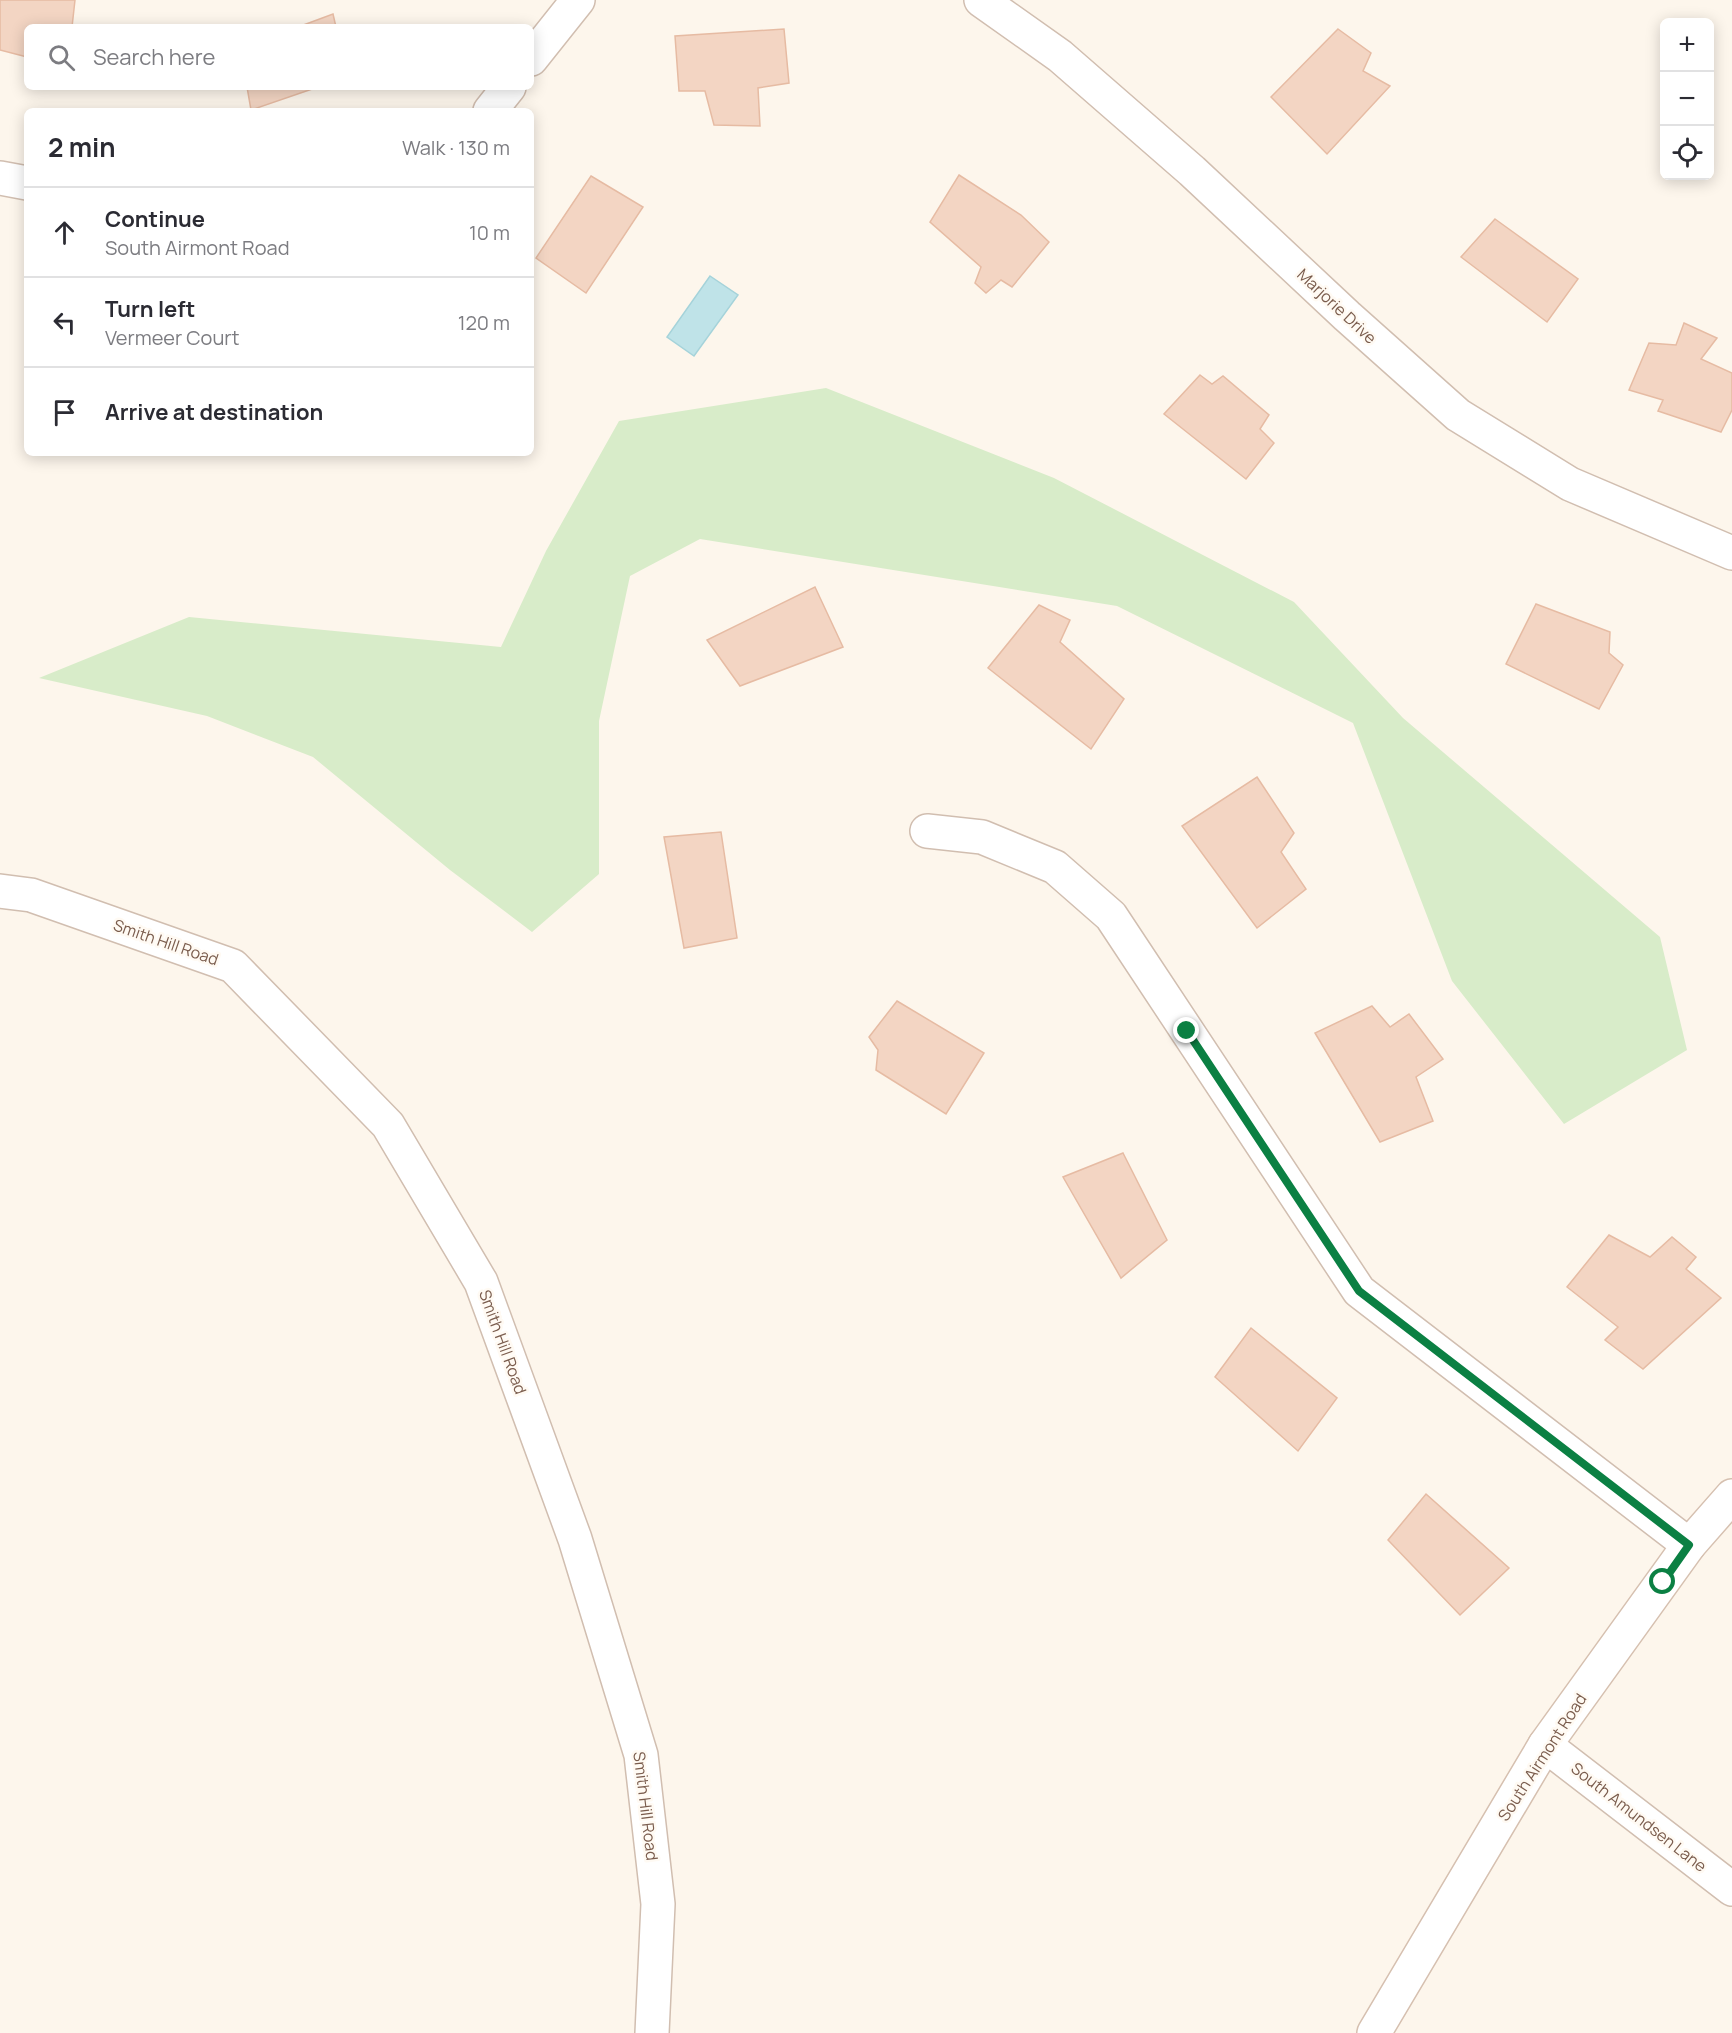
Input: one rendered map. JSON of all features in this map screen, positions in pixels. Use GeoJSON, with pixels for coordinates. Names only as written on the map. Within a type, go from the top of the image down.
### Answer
{"type":"FeatureCollection","features":[{"type":"Feature","properties":{"kind":"street"},"geometry":{"type":"LineString","coordinates":[[534,55],[578,0]]}},
{"type":"Feature","properties":{"kind":"street","name":"Marjorie Drive"},"geometry":{"type":"LineString","coordinates":[[981,0],[1069,64],[1192,171],[1347,316],[1458,415],[1570,484],[1732,553]]}},
{"type":"Feature","properties":{"kind":"street"},"geometry":{"type":"LineString","coordinates":[[492,108],[507,90]]}},
{"type":"Feature","properties":{"kind":"street"},"geometry":{"type":"LineString","coordinates":[[0,178],[24,182]]}},
{"type":"Feature","properties":{"kind":"street"},"geometry":{"type":"LineString","coordinates":[[927,831],[982,837],[1055,867],[1111,916],[1359,1291],[1689,1545]]}},
{"type":"Feature","properties":{"kind":"street","name":"Smith Hill Road"},"geometry":{"type":"LineString","coordinates":[[0,891],[32,895],[233,966],[388,1125],[481,1282],[575,1539],[641,1755],[658,1904],[652,2033]]}},
{"type":"Feature","properties":{"kind":"street","name":"South Airmont Road"},"geometry":{"type":"LineString","coordinates":[[1374,2033],[1545,1745],[1689,1545],[1732,1496]]}},
{"type":"Feature","properties":{"kind":"street","name":"South Amundsen Lane"},"geometry":{"type":"LineString","coordinates":[[1545,1745],[1732,1888]]}},
{"type":"Feature","properties":{"kind":"green space"},"geometry":{"type":"Polygon","coordinates":[[[826,388],[1054,478],[1294,602],[1403,718],[1660,937],[1687,1050],[1564,1124],[1452,981],[1353,723],[1117,606],[700,539],[630,576],[599,721],[599,874],[532,932],[450,870],[313,757],[207,716],[39,678],[189,617],[501,647],[546,551],[619,421],[826,388]]]}},
{"type":"Feature","properties":{"kind":"water"},"geometry":{"type":"Polygon","coordinates":[[[710,276],[738,295],[694,356],[667,337],[710,276]]]}},
{"type":"Feature","properties":{"kind":"building"},"geometry":{"type":"Polygon","coordinates":[[[0,0],[75,0],[72,24],[24,24],[24,56],[0,50],[0,0]]]}},
{"type":"Feature","properties":{"kind":"building"},"geometry":{"type":"Polygon","coordinates":[[[333,14],[335,24],[306,24],[333,14]]]}},
{"type":"Feature","properties":{"kind":"building"},"geometry":{"type":"Polygon","coordinates":[[[784,29],[789,83],[758,88],[760,126],[714,125],[705,91],[679,91],[675,36],[784,29]]]}},
{"type":"Feature","properties":{"kind":"building"},"geometry":{"type":"Polygon","coordinates":[[[1338,29],[1371,53],[1363,71],[1390,86],[1327,154],[1271,97],[1338,29]]]}},
{"type":"Feature","properties":{"kind":"building"},"geometry":{"type":"Polygon","coordinates":[[[248,90],[309,90],[257,108],[251,108],[248,90]]]}},
{"type":"Feature","properties":{"kind":"building"},"geometry":{"type":"Polygon","coordinates":[[[959,175],[1021,215],[1049,242],[1012,287],[1001,280],[986,293],[975,283],[981,267],[930,222],[959,175]]]}},
{"type":"Feature","properties":{"kind":"building"},"geometry":{"type":"Polygon","coordinates":[[[591,176],[643,207],[586,293],[536,258],[591,176]]]}},
{"type":"Feature","properties":{"kind":"building"},"geometry":{"type":"Polygon","coordinates":[[[1495,219],[1578,279],[1547,322],[1461,257],[1495,219]]]}},
{"type":"Feature","properties":{"kind":"building"},"geometry":{"type":"Polygon","coordinates":[[[1684,323],[1717,338],[1701,359],[1732,373],[1732,410],[1721,432],[1658,411],[1663,400],[1629,390],[1649,343],[1676,345],[1684,323]]]}},
{"type":"Feature","properties":{"kind":"building"},"geometry":{"type":"Polygon","coordinates":[[[1200,375],[1212,384],[1223,376],[1269,415],[1260,429],[1274,443],[1246,479],[1164,414],[1200,375]]]}},
{"type":"Feature","properties":{"kind":"building"},"geometry":{"type":"Polygon","coordinates":[[[815,587],[843,647],[740,686],[707,640],[815,587]]]}},
{"type":"Feature","properties":{"kind":"building"},"geometry":{"type":"Polygon","coordinates":[[[1536,604],[1610,632],[1609,653],[1623,665],[1599,709],[1506,664],[1536,604]]]}},
{"type":"Feature","properties":{"kind":"building"},"geometry":{"type":"Polygon","coordinates":[[[1039,605],[1070,620],[1060,642],[1124,699],[1091,749],[988,668],[1039,605]]]}},
{"type":"Feature","properties":{"kind":"building"},"geometry":{"type":"Polygon","coordinates":[[[1257,777],[1294,833],[1281,852],[1306,889],[1257,928],[1182,826],[1257,777]]]}},
{"type":"Feature","properties":{"kind":"building"},"geometry":{"type":"Polygon","coordinates":[[[721,832],[737,938],[684,948],[664,837],[721,832]]]}},
{"type":"Feature","properties":{"kind":"building"},"geometry":{"type":"Polygon","coordinates":[[[897,1001],[984,1053],[946,1114],[876,1070],[878,1050],[869,1037],[897,1001]]]}},
{"type":"Feature","properties":{"kind":"building"},"geometry":{"type":"Polygon","coordinates":[[[1372,1006],[1390,1027],[1409,1014],[1443,1059],[1416,1077],[1433,1121],[1380,1142],[1315,1033],[1372,1006]]]}},
{"type":"Feature","properties":{"kind":"building"},"geometry":{"type":"Polygon","coordinates":[[[1123,1153],[1167,1240],[1121,1278],[1063,1177],[1123,1153]]]}},
{"type":"Feature","properties":{"kind":"building"},"geometry":{"type":"Polygon","coordinates":[[[1609,1235],[1650,1257],[1672,1237],[1696,1257],[1686,1269],[1721,1298],[1643,1369],[1605,1340],[1618,1327],[1567,1287],[1609,1235]]]}},
{"type":"Feature","properties":{"kind":"building"},"geometry":{"type":"Polygon","coordinates":[[[1251,1328],[1337,1398],[1298,1451],[1215,1377],[1251,1328]]]}},
{"type":"Feature","properties":{"kind":"building"},"geometry":{"type":"Polygon","coordinates":[[[1426,1494],[1509,1568],[1460,1615],[1388,1540],[1426,1494]]]}},
{"type":"Feature","properties":{"kind":"route"},"geometry":{"type":"LineString","coordinates":[[1187,1031],[1359,1291],[1689,1545],[1663,1582]]}}]}
